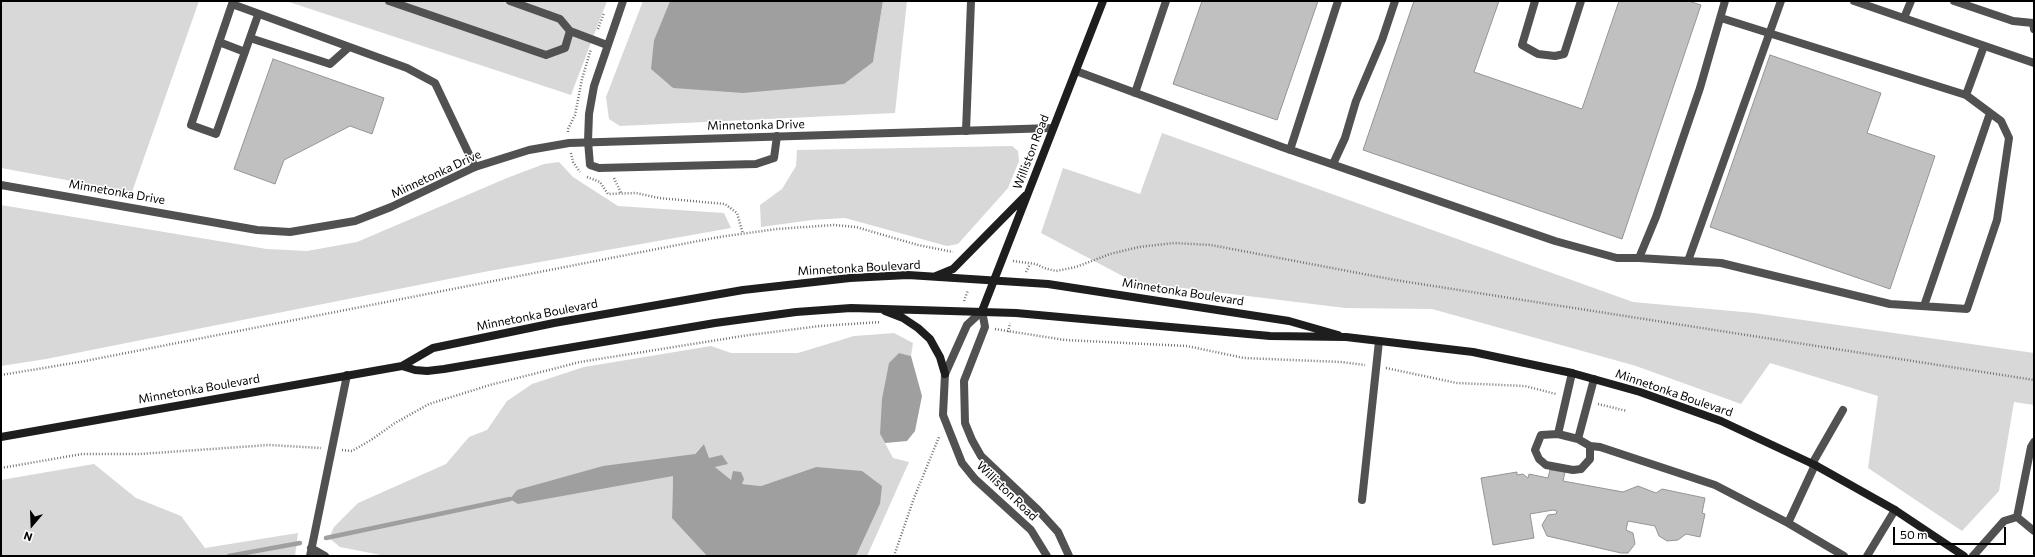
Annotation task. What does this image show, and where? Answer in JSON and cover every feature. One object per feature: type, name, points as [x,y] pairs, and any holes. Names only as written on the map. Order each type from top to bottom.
[{"type":"main road","name":"Williston Road","points":[[982,311],[1103,1]]},
{"type":"main road","points":[[934,277],[953,269],[1027,194]]},
{"type":"main road","name":"Minnetonka Boulevard","points":[[1,437],[402,366],[433,348],[446,344],[697,297],[770,286],[834,280],[901,276],[1023,281],[1130,295],[1289,321],[1346,337]]},
{"type":"main road","points":[[878,309],[903,318],[918,328],[930,339],[940,357],[946,374]]},
{"type":"main road","name":"Minnetonka Boulevard","points":[[402,366],[415,370],[438,369],[738,320],[824,310],[878,309],[1012,312],[1270,336],[1346,337],[1473,352],[1594,379],[1640,392],[1721,421],[1814,465],[1895,510],[1964,556]]},
{"type":"street","points":[[389,1],[546,55],[565,48],[570,31]]},
{"type":"street","points":[[510,1],[560,19],[570,31],[607,44]]},
{"type":"street","points":[[624,1],[607,44],[594,86],[589,114],[588,141],[590,165],[599,168],[610,168],[756,164],[774,158],[777,136]]},
{"type":"street","points":[[966,131],[971,1]]},
{"type":"street","points":[[1135,93],[1166,1]]},
{"type":"street","points":[[1290,150],[1338,1]]},
{"type":"street","points":[[1333,164],[1345,138],[1356,101],[1382,40],[1394,1]]},
{"type":"street","points":[[1535,1],[1522,45],[1538,54],[1555,56],[1564,54],[1581,1]]},
{"type":"street","points":[[1639,258],[1656,217],[1700,88],[1725,1]]},
{"type":"street","points":[[1688,261],[1781,1]]},
{"type":"street","points":[[1854,1],[2034,63]]},
{"type":"street","points":[[1904,18],[1911,1]]},
{"type":"street","points":[[1954,1],[2014,21],[2033,23],[2034,29]]},
{"type":"street","points":[[258,14],[216,134],[191,125],[232,4],[348,48],[407,68],[434,83],[475,167]]},
{"type":"street","points":[[1076,71],[1290,150],[1555,241],[1617,258],[1721,263],[1890,304],[1967,309],[1997,220],[2009,138],[2002,121],[1966,95],[1721,18]]},
{"type":"street","points":[[250,38],[330,64],[348,48]]},
{"type":"street","points":[[219,42],[245,52]]},
{"type":"street","points":[[1966,95],[1984,46]]},
{"type":"street","points":[[1924,306],[1990,113]]},
{"type":"street","name":"Minnetonka Drive","points":[[1,185],[257,230],[290,232],[355,221],[391,208],[475,167],[528,150],[569,142],[1053,128]]},
{"type":"street","name":"Williston Road","points":[[982,311],[967,325],[946,374],[943,415],[962,462],[975,479],[1030,530],[1047,556]]},
{"type":"street","name":"Williston Road","points":[[982,311],[985,327],[964,381],[965,423],[981,456],[1038,510],[1058,532],[1069,556]]},
{"type":"street","points":[[1362,500],[1379,341]]},
{"type":"street","points":[[1558,434],[1572,373]]},
{"type":"street","points":[[325,556],[311,552],[333,450],[347,375]]},
{"type":"street","points":[[1578,439],[1594,379]]},
{"type":"street","points":[[1788,523],[1814,465],[1842,410]]},
{"type":"street","points":[[1590,446],[1590,459],[1581,469],[1573,470],[1546,465],[1539,458],[1535,450],[1541,435],[1558,434],[1578,439],[1590,446],[1600,447],[1716,485],[1788,523],[1844,556]]},
{"type":"street","points":[[2017,517],[2031,447],[2034,442]]},
{"type":"street","points":[[1867,556],[1895,510]]},
{"type":"street","points":[[2017,517],[2034,531]]},
{"type":"street","points":[[1973,556],[2004,521],[2017,517]]},
{"type":"path","points":[[568,129],[571,156],[578,170],[584,176],[600,182],[608,194],[636,193],[659,198],[725,204],[737,213],[742,234]]},
{"type":"path","points":[[610,168],[621,193]]},
{"type":"path","points":[[1,376],[80,362],[662,248],[742,234],[834,225],[856,227],[918,245],[957,253]]},
{"type":"path","points":[[1023,281],[1030,264],[1056,271],[1076,267],[1110,254],[1139,247],[1174,243],[1211,245],[1403,282],[2034,380]]},
{"type":"path","points":[[961,311],[971,279]]},
{"type":"path","points":[[1008,332],[1012,312]]},
{"type":"path","points":[[1,468],[82,454],[140,454],[269,445],[304,446],[352,451],[395,423],[429,404],[490,385],[580,362],[638,352],[812,327],[882,322]]},
{"type":"path","points":[[999,330],[1065,340],[1187,346],[1244,358],[1341,362],[1376,367],[1457,383],[1525,386],[1566,397]]},
{"type":"path","points":[[1588,402],[1627,411]]},
{"type":"path","points":[[894,556],[914,498],[940,434]]},
{"type":"shaded area","points":[[1,1],[199,1],[132,192],[1,168]]},
{"type":"shaded area","points":[[286,1],[607,1],[571,95]]},
{"type":"shaded area","points":[[643,1],[670,1],[654,40],[652,69],[673,88],[873,62],[883,1],[907,1],[895,113],[620,126],[609,119],[606,97]]},
{"type":"shaded area","points":[[670,1],[883,1],[873,62],[844,84],[743,93],[673,88],[651,69],[654,40]]},
{"type":"shaded area","points":[[1162,133],[1633,302],[1754,313],[2034,353],[2034,405],[2014,402],[1999,491],[1962,531],[1868,468],[1878,396],[1770,363],[1741,404],[1636,366],[1432,309],[1345,308],[1134,282],[1041,233],[1063,168],[1140,194]]},
{"type":"shaded area","points":[[1012,146],[1018,151],[1019,161],[1008,188],[958,244],[947,246],[845,218],[812,220],[761,227],[760,205],[782,189],[796,166],[797,150]]},
{"type":"shaded area","points":[[559,162],[573,177],[618,206],[724,213],[731,228],[489,271],[46,359],[1,366],[1,205],[267,249],[307,251],[357,242],[507,178],[544,164]]},
{"type":"shaded area","points":[[894,333],[913,343],[911,356],[899,353],[880,434],[893,458],[909,462],[867,556],[856,556],[880,504],[816,467],[761,486],[741,484],[731,481],[715,467],[708,458],[704,444],[673,476],[672,517],[707,556],[386,556],[340,547],[329,538],[334,527],[358,503],[446,464],[469,437],[487,430],[507,401],[532,384],[584,367],[711,346],[731,353],[798,353],[854,336]]},
{"type":"shaded area","points":[[899,353],[911,356],[922,396],[915,431],[907,441],[885,443],[880,434],[882,399],[889,363]]},
{"type":"shaded area","points":[[704,444],[709,458],[722,455],[728,464],[715,467],[731,480],[733,471],[741,472],[744,479],[742,484],[761,486],[816,467],[862,471],[882,486],[880,504],[856,556],[707,556],[672,518],[673,476],[518,504],[510,499],[517,490],[603,466],[695,454]]},
{"type":"shaded area","points":[[94,464],[136,498],[181,516],[205,548],[298,533],[295,556],[1,556],[1,480]]},
{"type":"building","points":[[1202,1],[1318,1],[1277,120],[1173,84]]},
{"type":"building","points":[[1414,1],[1499,1],[1474,72],[1582,109],[1619,1],[1688,1],[1701,5],[1622,239],[1363,150]]},
{"type":"building","points":[[1770,55],[1881,93],[1867,133],[1935,156],[1890,289],[1710,227]]},
{"type":"building","points":[[273,59],[384,98],[372,134],[350,126],[284,160],[275,184],[234,169]]},
{"type":"building","points":[[1550,470],[1565,472],[1563,481],[1623,492],[1638,486],[1656,493],[1662,489],[1705,498],[1702,513],[1705,514],[1700,537],[1686,534],[1678,540],[1667,541],[1659,536],[1655,526],[1628,521],[1626,530],[1633,533],[1635,544],[1628,553],[1621,553],[1547,536],[1542,525],[1548,515],[1556,514],[1557,511],[1553,510],[1530,514],[1534,538],[1493,545],[1481,478],[1517,472],[1517,475],[1523,474],[1528,478],[1529,474],[1548,478]]},
{"type":"waterway","points":[[326,538],[510,499]]},
{"type":"waterway","points":[[229,556],[300,543]]}]
